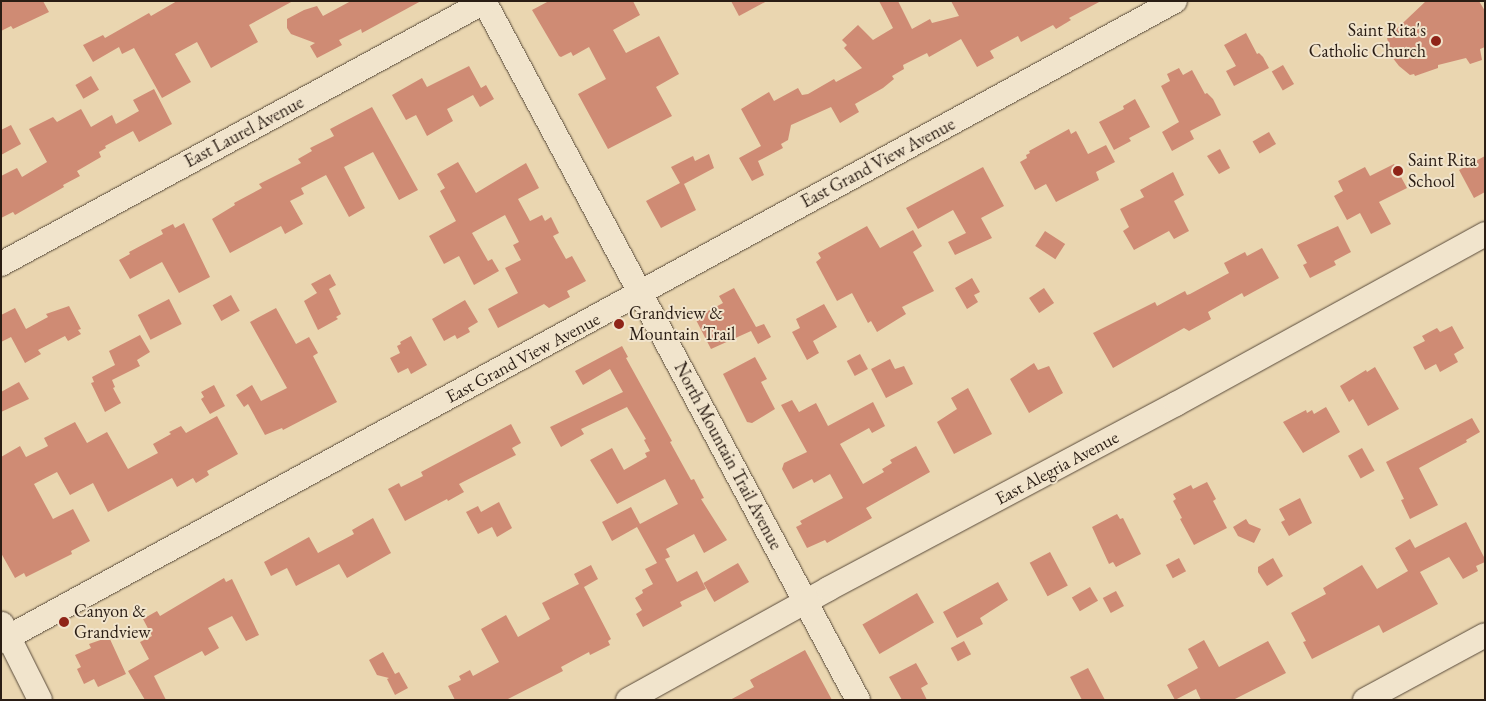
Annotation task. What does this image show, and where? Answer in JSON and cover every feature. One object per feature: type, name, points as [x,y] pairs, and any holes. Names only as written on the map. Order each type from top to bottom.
[{"type":"street","name":"East Grand View Avenue","points":[[4,633],[640,294],[1175,1]]},
{"type":"street","name":"North Mountain Trail Avenue","points":[[485,2],[858,700]]},
{"type":"street","name":"East Laurel Avenue","points":[[1,264],[485,2]]},
{"type":"street","name":"East Alegria Avenue","points":[[628,700],[806,602],[1176,404],[1485,234]]},
{"type":"street","points":[[4,633],[40,700]]},
{"type":"street","points":[[1365,700],[1485,635]]},
{"type":"building","points":[[1,1],[43,1],[49,12],[13,29],[11,26],[1,31]]},
{"type":"building","points":[[177,1],[293,1],[249,25],[258,42],[211,68],[197,42],[175,54],[191,82],[162,98],[134,48],[122,54],[119,47],[93,62],[83,45],[103,35],[105,38],[149,13],[151,16]]},
{"type":"building","points":[[351,1],[421,1],[362,33],[361,29],[339,40],[342,45],[317,58],[310,46],[315,43],[291,34],[287,28],[287,19],[304,10],[317,6],[323,16]]},
{"type":"building","points":[[549,1],[633,1],[640,15],[613,30],[626,53],[659,36],[679,74],[656,87],[672,116],[608,149],[578,94],[606,79],[589,47],[573,56],[571,52],[561,57],[559,56],[532,10]]},
{"type":"building","points":[[731,1],[767,1],[739,16]]},
{"type":"building","points":[[879,1],[898,1],[912,29],[930,19],[932,23],[959,16],[951,1],[1101,1],[1069,18],[1071,20],[1056,29],[1053,25],[1021,42],[1018,36],[990,51],[994,58],[977,67],[961,39],[929,57],[927,53],[903,65],[904,69],[892,76],[894,79],[883,88],[855,104],[859,112],[840,123],[831,107],[791,125],[788,140],[781,144],[783,148],[758,161],[764,175],[752,181],[739,158],[761,146],[741,109],[769,92],[774,101],[798,88],[802,95],[808,94],[834,79],[836,82],[862,68],[844,48],[847,45],[842,40],[858,25],[873,40],[893,28]]},
{"type":"building","name":"Saint Rita's Catholic Church","points":[[1426,1],[1479,1],[1485,11],[1485,47],[1480,49],[1482,60],[1470,64],[1466,58],[1438,65],[1438,68],[1415,76],[1414,74],[1410,75],[1399,66],[1392,57],[1387,38]]},
{"type":"building","points":[[1246,33],[1257,54],[1259,53],[1263,57],[1269,68],[1234,86],[1226,71],[1236,66],[1224,45]]},
{"type":"building","points":[[1283,65],[1294,84],[1283,91],[1272,72]]},
{"type":"building","points":[[469,66],[481,88],[486,85],[494,99],[480,107],[473,95],[447,109],[453,121],[427,136],[416,115],[406,120],[392,95],[422,78],[427,87]]},
{"type":"building","points":[[1179,68],[1183,75],[1192,70],[1205,94],[1207,93],[1213,99],[1221,115],[1190,131],[1194,139],[1172,151],[1162,132],[1179,122],[1161,86],[1170,81],[1167,74]]},
{"type":"building","points":[[91,76],[99,90],[83,99],[75,85]]},
{"type":"building","points":[[154,89],[172,124],[139,142],[133,131],[105,146],[106,148],[99,152],[101,157],[77,171],[80,176],[15,215],[13,212],[1,218],[1,176],[17,168],[22,177],[47,162],[29,129],[53,117],[57,122],[81,109],[91,127],[112,115],[116,124],[139,111],[133,100]]},
{"type":"building","points":[[1135,99],[1150,127],[1129,138],[1131,141],[1114,150],[1099,122],[1124,109],[1123,106]]},
{"type":"building","points":[[372,107],[418,190],[399,200],[373,152],[344,167],[365,208],[349,217],[326,175],[301,188],[304,194],[290,201],[303,224],[285,234],[281,226],[230,253],[212,219],[235,205],[234,203],[262,188],[259,184],[301,163],[298,159],[312,151],[310,148],[334,136],[330,129]]},
{"type":"building","points":[[11,125],[21,144],[1,155],[1,130]]},
{"type":"building","points":[[1069,129],[1071,134],[1076,131],[1088,154],[1106,145],[1115,162],[1096,172],[1099,180],[1056,202],[1046,184],[1035,190],[1020,162],[1027,158],[1026,155],[1030,153],[1029,151]]},
{"type":"building","points":[[1269,132],[1276,144],[1260,154],[1253,142]]},
{"type":"building","points":[[1220,149],[1230,168],[1219,174],[1207,156]]},
{"type":"building","points":[[709,154],[714,168],[684,184],[696,210],[661,228],[646,201],[680,183],[671,167],[693,156],[695,161]]},
{"type":"building","points":[[1485,156],[1485,192],[1474,198],[1459,170]]},
{"type":"building","points":[[458,162],[476,193],[526,163],[539,188],[518,199],[530,221],[542,215],[545,221],[551,217],[559,233],[553,236],[566,259],[572,256],[586,281],[567,291],[570,297],[549,308],[544,304],[498,328],[488,309],[518,293],[505,268],[521,260],[513,245],[519,242],[505,215],[472,233],[488,261],[492,259],[499,271],[474,285],[459,256],[444,264],[429,236],[456,221],[440,191],[445,188],[437,174]]},
{"type":"building","points":[[1394,164],[1407,188],[1379,202],[1391,224],[1371,234],[1360,213],[1347,220],[1334,196],[1343,191],[1338,181],[1365,167],[1370,176]]},
{"type":"building","points":[[983,167],[1004,206],[981,218],[992,238],[955,255],[948,242],[966,233],[953,210],[918,229],[906,208]]},
{"type":"building","points":[[1173,172],[1184,195],[1174,201],[1189,231],[1174,239],[1169,231],[1134,250],[1123,231],[1129,227],[1120,209],[1144,197],[1140,190]]},
{"type":"building","points":[[184,223],[210,277],[179,293],[162,262],[130,279],[119,260],[130,254],[129,252],[163,234],[161,230],[173,224],[175,228]]},
{"type":"building","points":[[867,226],[880,248],[913,230],[922,246],[913,252],[934,291],[902,307],[906,314],[877,332],[871,321],[868,323],[852,293],[837,301],[816,262],[821,258],[818,253]]},
{"type":"building","points":[[1338,226],[1351,252],[1334,261],[1336,265],[1310,278],[1303,265],[1307,263],[1297,245]]},
{"type":"building","points":[[1045,231],[1065,244],[1055,259],[1035,246]]},
{"type":"building","points":[[1262,248],[1279,278],[1244,297],[1242,293],[1208,312],[1211,319],[1189,331],[1184,328],[1113,368],[1093,333],[1155,302],[1157,306],[1185,291],[1187,295],[1190,294],[1229,273],[1224,263],[1245,252],[1247,256]]},
{"type":"building","points":[[330,274],[336,285],[329,289],[341,314],[336,317],[338,319],[318,330],[304,301],[317,293],[311,284]]},
{"type":"building","points":[[972,278],[980,292],[974,295],[978,302],[967,309],[955,288]]},
{"type":"building","points":[[734,288],[756,327],[764,324],[771,337],[758,344],[751,331],[711,349],[695,318],[723,303],[719,296]]},
{"type":"building","points":[[1044,288],[1054,303],[1039,313],[1029,298]]},
{"type":"building","points":[[231,295],[240,311],[221,321],[213,305]]},
{"type":"building","points":[[169,299],[182,324],[151,340],[138,315]]},
{"type":"building","points":[[465,300],[478,322],[468,328],[470,332],[457,339],[455,335],[444,341],[432,319]]},
{"type":"building","points":[[824,304],[837,327],[813,341],[819,353],[807,360],[792,332],[800,328],[796,319]]},
{"type":"building","points":[[69,306],[81,329],[78,330],[81,334],[68,341],[65,336],[38,350],[41,354],[25,363],[11,337],[1,342],[1,315],[15,308],[26,329],[48,317],[46,314]]},
{"type":"building","points":[[276,308],[296,344],[309,337],[318,353],[313,356],[337,402],[283,430],[282,428],[265,435],[248,404],[244,407],[236,395],[252,385],[261,401],[287,388],[250,322]]},
{"type":"building","points":[[1452,326],[1464,348],[1454,354],[1458,362],[1440,372],[1436,364],[1425,370],[1413,347],[1425,341],[1422,336],[1437,328],[1440,332]]},
{"type":"building","points":[[140,335],[150,352],[137,360],[140,366],[112,380],[115,387],[113,388],[121,403],[105,412],[91,383],[94,382],[92,377],[115,365],[109,351]]},
{"type":"building","points":[[411,336],[427,365],[411,374],[408,368],[398,373],[390,358],[400,353],[397,346],[401,344],[400,342]]},
{"type":"building","points":[[622,346],[628,357],[626,358],[672,441],[670,442],[691,480],[694,479],[704,498],[701,499],[727,540],[704,553],[694,534],[666,549],[670,557],[665,559],[677,582],[697,571],[706,589],[680,602],[682,606],[643,627],[636,614],[642,610],[635,598],[643,593],[642,590],[653,584],[645,569],[657,563],[637,527],[612,541],[602,522],[631,507],[640,524],[678,504],[665,479],[617,504],[590,460],[612,448],[624,470],[647,457],[645,453],[650,451],[644,440],[646,439],[627,407],[581,429],[584,434],[561,447],[550,427],[623,392],[610,369],[583,385],[575,371]]},
{"type":"building","points":[[860,354],[868,369],[855,376],[847,361]]},
{"type":"building","points":[[755,357],[767,379],[761,382],[775,409],[752,423],[747,422],[723,374]]},
{"type":"building","points":[[890,359],[895,369],[904,366],[913,384],[886,398],[871,369]]},
{"type":"building","points":[[1034,363],[1038,370],[1049,366],[1063,393],[1029,413],[1010,379]]},
{"type":"building","points":[[1375,367],[1399,409],[1368,426],[1353,399],[1349,402],[1340,386],[1366,370],[1367,372]]},
{"type":"building","points":[[19,382],[29,399],[1,412],[1,392]]},
{"type":"building","points":[[214,385],[225,406],[210,414],[201,399],[204,397],[201,392]]},
{"type":"building","points":[[968,388],[992,434],[954,454],[937,422],[957,409],[951,398]]},
{"type":"building","points":[[792,400],[799,412],[816,403],[828,426],[873,402],[885,426],[872,433],[869,428],[840,444],[863,484],[884,472],[882,469],[892,463],[890,460],[916,446],[930,472],[866,508],[872,518],[827,543],[825,540],[807,548],[796,527],[802,524],[800,521],[843,498],[830,474],[814,483],[812,479],[793,489],[782,469],[784,463],[807,452],[781,405]]},
{"type":"building","points":[[1326,407],[1340,432],[1303,453],[1283,422],[1306,410],[1307,413],[1312,410],[1314,414]]},
{"type":"building","points":[[217,416],[238,454],[207,471],[209,475],[196,483],[193,478],[177,487],[172,478],[108,512],[93,483],[70,495],[57,472],[34,484],[53,519],[73,509],[90,541],[71,551],[72,554],[26,577],[24,573],[15,578],[1,553],[1,457],[20,446],[26,457],[48,446],[44,438],[75,422],[87,443],[107,432],[128,469],[158,453],[153,444],[171,434],[169,432],[181,426],[186,433]]},
{"type":"building","points":[[1472,418],[1480,432],[1466,440],[1467,442],[1419,468],[1438,505],[1410,519],[1401,500],[1404,499],[1386,462]]},
{"type":"building","points":[[511,424],[521,443],[512,448],[516,455],[459,484],[464,492],[405,521],[388,489],[399,483],[401,487],[423,476],[421,472]]},
{"type":"building","points":[[1362,448],[1375,471],[1361,478],[1348,456]]},
{"type":"building","points":[[1207,482],[1216,499],[1213,501],[1227,528],[1194,545],[1180,519],[1182,518],[1173,501],[1176,499],[1173,494],[1191,485],[1193,489]]},
{"type":"building","points":[[1300,498],[1312,523],[1289,536],[1281,522],[1285,520],[1279,509]]},
{"type":"building","points":[[499,502],[512,528],[497,537],[492,527],[478,534],[466,512],[478,506],[481,512]]},
{"type":"building","points":[[1117,514],[1120,519],[1123,518],[1141,554],[1116,567],[1113,562],[1109,564],[1092,527]]},
{"type":"building","points":[[373,518],[391,553],[347,578],[339,564],[296,586],[287,568],[271,576],[264,562],[309,537],[318,553],[354,534],[352,530]]},
{"type":"building","points":[[1246,519],[1249,524],[1261,529],[1254,543],[1238,536],[1233,527]]},
{"type":"building","points":[[1466,522],[1485,559],[1485,562],[1476,566],[1478,571],[1463,579],[1449,557],[1420,572],[1438,604],[1383,633],[1379,625],[1312,659],[1303,642],[1306,641],[1291,613],[1326,594],[1323,588],[1362,565],[1377,589],[1408,571],[1395,548],[1410,539],[1415,548]]},
{"type":"building","points":[[1050,552],[1068,586],[1048,596],[1030,563]]},
{"type":"building","points":[[1179,558],[1186,571],[1173,578],[1166,565]]},
{"type":"building","points":[[1273,558],[1283,576],[1267,586],[1258,572],[1258,567]]},
{"type":"building","points":[[738,563],[749,582],[714,602],[703,583]]},
{"type":"building","points":[[591,565],[598,579],[584,587],[611,639],[608,641],[610,645],[590,655],[589,652],[561,667],[563,671],[506,700],[455,700],[448,686],[461,680],[459,676],[470,670],[473,676],[499,662],[481,629],[506,615],[518,637],[550,619],[542,603],[579,584],[574,574]]},
{"type":"building","points":[[224,578],[226,582],[232,579],[259,635],[246,641],[232,616],[208,628],[219,648],[205,656],[202,651],[154,676],[166,700],[145,700],[128,671],[149,659],[140,642],[152,636],[143,619],[157,611],[160,616]]},
{"type":"building","points":[[998,582],[1008,600],[980,618],[983,624],[957,638],[943,612]]},
{"type":"building","points":[[1090,587],[1098,601],[1080,611],[1072,598]]},
{"type":"building","points":[[1116,591],[1124,606],[1111,613],[1103,598]]},
{"type":"building","points":[[917,593],[934,622],[879,654],[862,624]]},
{"type":"building","points":[[109,637],[126,674],[98,687],[94,679],[84,684],[77,669],[81,667],[75,655],[91,648],[89,644]]},
{"type":"building","points":[[1204,640],[1219,667],[1268,641],[1286,673],[1233,700],[1201,700],[1196,689],[1175,700],[1167,685],[1198,668],[1188,649]]},
{"type":"building","points":[[964,641],[971,654],[958,661],[951,648]]},
{"type":"building","points":[[805,650],[832,700],[730,700],[754,687],[750,680]]},
{"type":"building","points":[[383,652],[395,674],[399,672],[408,688],[395,695],[387,679],[389,678],[377,675],[369,660]]},
{"type":"building","points":[[916,663],[928,684],[921,688],[927,700],[902,700],[889,677]]},
{"type":"building","points":[[1088,668],[1105,700],[1082,700],[1070,677]]},
{"type":"place","name":"Saint Rita's Catholic Church","points":[[1436,41]]},
{"type":"place","name":"Saint Rita School","points":[[1398,171]]},
{"type":"place","name":"Grandview & Mountain Trail","points":[[619,324]]},
{"type":"place","name":"Canyon & Grandview","points":[[64,622]]}]
